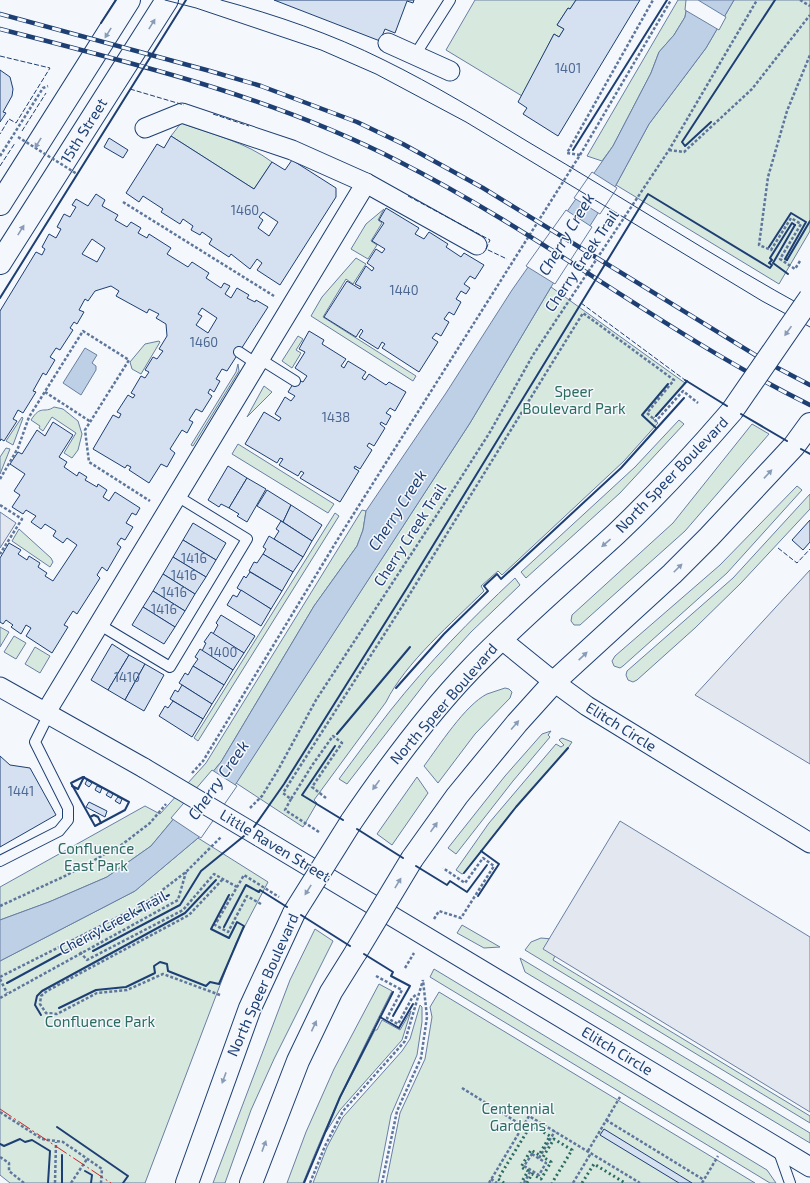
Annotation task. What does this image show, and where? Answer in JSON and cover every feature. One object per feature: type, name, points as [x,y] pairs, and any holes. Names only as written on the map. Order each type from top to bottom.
[{"type":"main road","points":[[0,204],[129,0]]},
{"type":"main road","name":"15th Street","points":[[0,263],[167,0]]},
{"type":"main road","name":"North Speer Boulevard","points":[[187,1182],[250,1008],[289,906],[393,762],[470,670],[501,639],[654,497],[732,411],[810,298]]},
{"type":"main road","points":[[251,1183],[298,1060],[330,992],[434,826],[476,771],[554,682],[672,574],[794,446],[810,424]]},
{"type":"street","points":[[388,43],[450,71]]},
{"type":"street","points":[[145,128],[182,114],[292,150],[366,183],[477,245]]},
{"type":"street","points":[[48,713],[100,624],[366,183]]},
{"type":"street","name":"Elitch Circle","points":[[501,639],[554,682],[605,718],[810,843]]},
{"type":"street","name":"Little Raven Street","points":[[0,687],[144,768],[424,935]]},
{"type":"street","name":"Elitch Circle","points":[[424,935],[810,1167]]},
{"type":"lane","points":[[415,55],[450,0]]},
{"type":"lane","points":[[239,352],[295,382]]},
{"type":"lane","points":[[100,624],[170,667],[244,546],[247,539],[177,496]]},
{"type":"lane","points":[[0,861],[59,831],[68,820],[68,808],[35,742],[48,713]]},
{"type":"lane","points":[[777,1147],[790,1183]]},
{"type":"path","points":[[580,155],[567,153],[653,0]]},
{"type":"path","points":[[188,778],[203,761],[341,534],[580,155],[671,0]]},
{"type":"path","name":"Cherry Creek Trail","points":[[246,812],[262,796],[316,700],[490,432],[533,355],[669,150],[757,0]]},
{"type":"path","points":[[800,0],[809,6]]},
{"type":"path","points":[[669,150],[684,152],[752,89],[810,14]]},
{"type":"path","points":[[800,261],[795,269],[780,259],[800,224],[791,218],[772,250],[759,245],[768,177],[787,111],[810,55]]},
{"type":"path","points":[[0,156],[43,88]]},
{"type":"path","points":[[18,137],[77,174]]},
{"type":"path","points":[[123,202],[277,298]]},
{"type":"path","points":[[291,799],[283,794],[403,605],[583,313],[674,380],[647,413],[656,421],[682,390],[697,402]]},
{"type":"path","points":[[0,479],[18,448],[29,417],[83,331],[129,360],[85,430],[89,462],[151,502]]},
{"type":"path","points":[[45,392],[91,422]]},
{"type":"path","points":[[0,505],[22,519],[0,554]]},
{"type":"path","points":[[325,835],[285,810],[313,764],[333,736],[342,743],[312,787],[326,798]]},
{"type":"path","points":[[0,906],[66,876],[120,846],[150,823],[169,800]]},
{"type":"path","name":"Cherry Creek Trail","points":[[0,998],[80,952],[178,900],[186,872],[224,834]]},
{"type":"path","points":[[439,911],[461,918],[494,866],[483,858],[465,883],[442,868]]},
{"type":"path","points":[[7,993],[0,978],[144,904],[186,872]]},
{"type":"path","points":[[80,952],[87,960],[183,910],[214,874],[237,887]]},
{"type":"path","points":[[261,904],[246,896],[228,932],[215,925],[244,875],[289,906]]},
{"type":"path","points":[[220,995],[163,974],[127,990],[97,993],[57,1014],[46,1013],[40,1004],[41,996],[47,991],[189,915],[223,879]]},
{"type":"path","points":[[376,976],[402,990],[387,1018],[398,1024],[412,998],[418,994]]},
{"type":"path","points":[[310,1183],[325,1146],[343,1111],[405,1041],[423,980],[428,1017],[421,1058],[397,1111],[382,1183]]},
{"type":"path","points":[[462,1088],[523,1126]]},
{"type":"path","points":[[588,1151],[620,1097]]},
{"type":"path","points":[[0,1112],[42,1139],[63,1142],[87,1158],[102,1169],[101,1183]]},
{"type":"path","points":[[489,1183],[529,1116],[640,1183]]},
{"type":"path","points":[[606,1120],[703,1182],[718,1156]]},
{"type":"path","points":[[539,1158],[555,1131]]},
{"type":"path","points":[[55,1183],[56,1141]]},
{"type":"path","points":[[573,1183],[591,1153]]},
{"type":"path","points":[[532,1154],[539,1158],[546,1162],[539,1175],[524,1166],[532,1154]]},
{"type":"path","points":[[0,1157],[9,1164],[9,1171],[24,1183]]},
{"type":"path","points":[[71,1183],[87,1158]]},
{"type":"path","points":[[524,1183],[531,1170]]},
{"type":"path","points":[[491,1180],[497,1183]]},
{"type":"green space","points":[[475,0],[576,0],[570,9],[568,8],[557,25],[564,29],[559,37],[554,34],[522,96],[446,50]]},
{"type":"green space","points":[[678,0],[688,0],[685,17],[674,35],[659,52],[651,73],[613,146],[602,161],[587,156]]},
{"type":"green space","points":[[734,0],[810,0],[810,231],[779,284],[616,185],[649,124],[706,48]]},
{"type":"green space","points":[[181,123],[240,144],[272,162],[254,189],[171,136]]},
{"type":"green space","points":[[384,209],[378,220],[382,223],[371,241],[377,245],[368,259],[351,249],[366,224]]},
{"type":"green space","points":[[356,258],[366,264],[353,284],[346,279],[323,317],[416,376],[413,381],[311,316],[322,297]]},
{"type":"green space","name":"Speer Boulevard Park","points":[[551,287],[685,383],[653,419],[658,423],[624,461],[502,575],[498,571],[481,586],[484,591],[444,629],[417,658],[394,687],[386,702],[314,800],[317,803],[303,827],[236,783],[470,423]]},
{"type":"green space","points":[[298,336],[303,339],[296,350],[301,353],[292,368],[282,361]]},
{"type":"green space","points":[[160,342],[141,374],[132,369],[130,362],[145,344]]},
{"type":"green space","points":[[238,364],[239,371],[193,446],[191,445],[236,372]]},
{"type":"green space","points":[[264,386],[272,392],[247,417]]},
{"type":"green space","points":[[54,407],[63,409],[78,421],[82,434],[78,450],[72,458],[64,453],[76,433],[52,417],[43,431],[39,428],[40,426],[31,420],[37,412]]},
{"type":"green space","points":[[22,417],[23,418],[13,445],[6,441]]},
{"type":"green space","points":[[679,420],[684,424],[620,493],[526,578],[521,572],[635,467]]},
{"type":"green space","points":[[752,424],[769,434],[685,531],[580,625],[574,625],[571,621],[572,615],[673,523]]},
{"type":"green space","points":[[238,444],[334,504],[328,513],[232,454]]},
{"type":"green space","points":[[6,448],[10,449],[0,474],[0,457]]},
{"type":"green space","points":[[797,486],[802,490],[727,573],[623,666],[620,668],[614,666],[612,661],[615,656],[720,565]]},
{"type":"green space","points":[[810,494],[810,509],[741,583],[695,628],[637,680],[633,682],[628,680],[626,675],[627,671],[733,578]]},
{"type":"green space","name":"Confluence East Park","points":[[362,510],[366,511],[363,530],[357,546],[314,606],[221,762],[151,846],[107,877],[49,902],[0,920],[0,887],[145,806],[160,814],[206,763]]},
{"type":"green space","points":[[335,513],[339,516],[198,741],[194,738]]},
{"type":"green space","points":[[19,529],[51,558],[53,562],[50,567],[12,541]]},
{"type":"green space","points":[[515,578],[520,585],[471,632],[429,678],[347,784],[339,779],[390,711],[419,676],[466,625]]},
{"type":"green space","points":[[0,627],[9,632],[0,647]]},
{"type":"green space","points":[[14,636],[26,643],[16,659],[4,652]]},
{"type":"green space","points":[[35,647],[50,656],[40,673],[25,664]]},
{"type":"green space","points":[[505,688],[512,692],[510,698],[475,734],[438,783],[424,766],[461,716],[470,707],[487,694]]},
{"type":"green space","points":[[551,731],[548,735],[550,737],[513,781],[456,854],[448,848],[505,776],[542,734]]},
{"type":"green space","points":[[562,738],[572,742],[568,748],[516,807],[464,873],[462,874],[456,870],[489,823],[556,744],[561,747],[564,745],[559,740]]},
{"type":"green space","points":[[417,777],[428,793],[392,845],[377,834]]},
{"type":"green space","name":"Confluence Park","points":[[198,838],[268,882],[236,943],[145,1183],[10,1183],[0,1175],[0,961],[135,891]]},
{"type":"green space","points":[[462,925],[500,947],[484,948],[457,933]]},
{"type":"green space","points":[[315,929],[333,941],[274,1059],[251,1110],[225,1183],[213,1183],[290,980]]},
{"type":"green space","points":[[541,938],[552,939],[561,944],[553,960],[810,1116],[810,1123],[525,950],[531,942]]},
{"type":"green space","points":[[520,958],[810,1133],[810,1143],[525,972]]},
{"type":"green space","points":[[434,969],[767,1170],[776,1183],[770,1183],[430,977]]},
{"type":"green space","points":[[379,984],[392,991],[345,1086],[303,1183],[287,1183],[306,1132],[334,1069]]},
{"type":"green space","name":"Centennial Gardens","points":[[439,992],[755,1183],[386,1183],[400,1113],[425,1059],[432,1017],[430,1007]]},
{"type":"green space","points":[[420,1005],[422,1007],[422,1022],[417,1055],[391,1115],[378,1183],[313,1183],[327,1147],[343,1117],[402,1051],[410,1039]]},
{"type":"green space","points":[[411,1011],[402,1040],[340,1110],[326,1132],[340,1098],[375,1030],[377,1030],[382,1020],[400,1030]]},
{"type":"shaded area","points":[[0,512],[16,523],[0,548]]},
{"type":"shaded area","points":[[810,570],[810,764],[695,695]]},
{"type":"shaded area","points":[[620,821],[810,937],[810,1112],[543,949]]},
{"type":"water","name":"Cherry Creek","points":[[688,0],[734,0],[706,48],[649,124],[616,185],[551,287],[470,423],[204,833],[135,891],[0,961],[0,920],[49,902],[107,877],[151,846],[221,762],[314,606],[357,546],[363,530],[366,511],[446,393],[512,290],[613,146],[651,73],[659,52],[674,35],[685,17]]},
{"type":"water","points":[[85,348],[97,355],[92,363],[96,366],[96,370],[81,395],[63,383]]},
{"type":"pier","points":[[686,0],[698,0],[726,17],[719,30],[685,10]]},
{"type":"pier","points":[[592,172],[617,188],[600,214],[574,198]]},
{"type":"pier","points":[[566,210],[592,227],[555,284],[526,266]]},
{"type":"pier","points":[[212,770],[237,786],[201,838],[171,818]]},
{"type":"building","points":[[274,0],[414,0],[413,3],[407,1],[395,33],[385,29],[380,41]]},
{"type":"building","points":[[576,0],[640,0],[558,136],[523,114],[527,108],[518,102],[554,34],[559,37],[564,29],[557,25],[568,8],[570,9]]},
{"type":"building","points":[[0,70],[10,77],[13,89],[12,96],[3,112],[6,113],[0,122]]},
{"type":"building","points":[[171,136],[254,189],[272,162],[285,170],[292,160],[336,188],[336,197],[280,285],[257,270],[262,263],[257,259],[250,269],[231,254],[229,257],[209,244],[212,239],[202,232],[200,235],[191,230],[193,226],[183,219],[180,224],[161,212],[163,209],[143,196],[139,202],[126,193],[157,144],[164,148]],"holes":[[[263,212],[278,222],[269,236],[258,228],[263,220],[259,217]]]},
{"type":"building","points":[[109,138],[128,150],[123,158],[104,147]]},
{"type":"building","points":[[96,194],[105,200],[102,206],[118,215],[115,220],[127,227],[131,222],[141,228],[138,233],[147,238],[149,234],[171,248],[167,254],[188,267],[192,262],[209,273],[206,278],[221,288],[224,283],[230,286],[225,294],[231,298],[237,288],[249,295],[247,298],[255,302],[256,300],[268,307],[227,371],[222,369],[216,379],[220,381],[214,392],[210,389],[208,393],[212,396],[202,412],[196,409],[189,420],[193,422],[187,433],[182,430],[170,449],[175,453],[167,467],[161,464],[149,483],[129,470],[131,467],[127,465],[125,468],[93,449],[113,415],[119,418],[121,414],[117,412],[128,395],[133,398],[135,395],[131,393],[141,376],[145,378],[149,372],[145,370],[153,357],[157,359],[163,351],[159,349],[167,336],[166,324],[156,318],[159,314],[149,309],[147,313],[116,296],[119,291],[111,286],[95,291],[88,301],[85,299],[79,310],[84,312],[77,324],[74,322],[70,328],[73,330],[60,350],[56,348],[50,357],[55,360],[46,375],[43,373],[33,391],[36,392],[23,413],[18,410],[13,419],[17,421],[4,441],[1,439],[0,441],[0,311],[36,252],[42,255],[45,249],[42,247],[49,234],[56,238],[61,229],[57,227],[64,214],[70,217],[76,207],[72,205],[76,199],[88,206]],"holes":[[[92,239],[105,248],[97,262],[82,254]],[[202,308],[217,318],[208,333],[196,325],[202,316],[198,314]]]},
{"type":"building","points":[[386,208],[419,228],[415,234],[424,239],[429,232],[448,244],[446,247],[461,257],[464,253],[484,265],[475,279],[470,276],[464,284],[470,288],[466,294],[461,291],[456,299],[461,302],[454,315],[449,312],[444,319],[449,322],[441,336],[436,333],[432,338],[438,342],[419,372],[382,348],[385,344],[382,342],[378,349],[359,337],[363,331],[361,329],[356,337],[324,317],[347,281],[360,289],[361,287],[355,284],[366,266],[372,271],[374,268],[367,263],[376,249],[382,253],[385,249],[372,241],[384,223],[379,220]]},
{"type":"building","points":[[309,331],[324,340],[322,344],[346,359],[341,366],[344,368],[348,361],[366,372],[362,378],[365,380],[369,374],[386,385],[389,382],[406,392],[395,411],[390,408],[386,413],[391,416],[386,425],[381,422],[380,424],[385,428],[374,446],[369,443],[367,446],[372,450],[360,469],[355,466],[354,468],[359,471],[340,502],[300,478],[304,473],[301,471],[298,476],[279,465],[283,459],[280,458],[277,463],[245,444],[264,412],[279,421],[281,418],[275,414],[285,397],[291,401],[295,396],[288,392],[296,379],[303,382],[307,376],[295,368],[305,352],[299,349]]},
{"type":"building","points":[[53,422],[73,435],[59,457],[67,462],[64,467],[77,476],[79,472],[87,477],[85,480],[97,487],[98,484],[107,490],[103,497],[109,501],[115,492],[140,508],[136,515],[132,513],[126,523],[133,527],[125,540],[121,538],[117,544],[121,547],[107,571],[102,567],[97,575],[100,578],[77,614],[73,611],[64,625],[68,627],[52,653],[26,636],[31,628],[26,625],[21,634],[11,627],[13,625],[6,620],[3,624],[0,622],[0,558],[9,543],[21,550],[18,554],[27,560],[29,556],[40,563],[38,567],[47,573],[45,576],[53,581],[77,545],[67,538],[63,543],[53,536],[56,531],[45,524],[41,529],[31,522],[36,516],[26,510],[23,514],[12,507],[20,495],[14,491],[25,474],[10,464],[18,452],[22,454],[37,430],[45,436]]},
{"type":"building","points":[[228,466],[247,478],[229,508],[221,504],[219,507],[208,500]]},
{"type":"building","points":[[247,478],[266,489],[247,522],[237,516],[239,514],[229,508]]},
{"type":"building","points":[[267,490],[291,505],[283,522],[257,506]]},
{"type":"building","points":[[291,505],[322,525],[312,541],[283,522]]},
{"type":"building","points":[[810,520],[810,542],[803,550],[792,540]]},
{"type":"building","points":[[281,521],[312,541],[303,557],[274,539],[279,531],[276,529]]},
{"type":"building","points":[[193,523],[226,543],[216,560],[183,540]]},
{"type":"building","points":[[269,536],[303,557],[293,572],[263,554],[266,549],[263,547]]},
{"type":"building","points":[[183,540],[216,560],[206,577],[173,557]]},
{"type":"building","points":[[263,554],[293,572],[282,591],[249,571],[254,562],[257,563]]},
{"type":"building","points":[[173,557],[206,577],[195,594],[163,574]]},
{"type":"building","points":[[250,572],[282,591],[271,609],[237,588],[244,576],[246,578]]},
{"type":"building","points":[[163,574],[195,594],[185,611],[153,591]]},
{"type":"building","points":[[241,590],[271,609],[261,626],[227,605],[233,595],[237,597]]},
{"type":"building","points":[[153,591],[185,611],[175,627],[143,607]]},
{"type":"building","points":[[143,607],[175,627],[164,644],[132,625]]},
{"type":"building","points":[[221,615],[255,636],[244,653],[213,634],[218,625],[216,623]]},
{"type":"building","points":[[211,632],[244,653],[233,670],[202,651],[206,643],[204,642]]},
{"type":"building","points":[[112,644],[129,655],[108,690],[91,680]]},
{"type":"building","points":[[200,649],[233,670],[224,685],[193,666],[198,659],[195,657]]},
{"type":"building","points":[[129,655],[145,664],[125,700],[108,690]]},
{"type":"building","points":[[145,664],[164,675],[144,711],[125,700]]},
{"type":"building","points":[[193,666],[224,685],[212,704],[179,683],[185,673],[188,675]]},
{"type":"building","points":[[182,685],[212,704],[203,719],[170,699],[175,690],[178,692]]},
{"type":"building","points":[[173,701],[203,719],[192,737],[159,716],[165,706],[168,708]]},
{"type":"building","points":[[0,756],[10,765],[30,768],[56,815],[0,847]]},
{"type":"building","points":[[87,780],[92,783],[89,787],[85,784]]},
{"type":"building","points":[[97,786],[102,788],[100,793],[95,790]]},
{"type":"building","points":[[109,791],[113,794],[111,798],[106,795]]},
{"type":"building","points":[[118,797],[122,799],[120,804],[115,801]]},
{"type":"building","points":[[89,802],[107,811],[105,817],[86,807]]},
{"type":"building","points":[[604,1129],[692,1183],[679,1183],[600,1135]]},
{"type":"tram line","points":[[165,0],[196,8],[321,50],[376,74],[466,122],[762,301],[810,327]]},
{"type":"tram line","points":[[221,0],[262,12],[324,34],[403,70],[476,111],[739,270],[810,310]]},
{"type":"railway","points":[[0,14],[261,86],[357,122],[403,144],[483,188],[770,364],[810,385]]},
{"type":"railway","points":[[0,29],[102,55],[203,84],[253,100],[351,138],[451,189],[553,251],[705,347],[810,405]]},
{"type":"hedge","points":[[504,1183],[498,1179],[531,1125],[550,1136],[539,1155],[531,1150],[521,1167],[528,1171],[521,1183]]},
{"type":"hedge","points":[[527,1183],[532,1174],[541,1179],[551,1162],[543,1157],[554,1139],[572,1150],[552,1183]]},
{"type":"hedge","points":[[582,1183],[594,1164],[625,1183]]},
{"type":"fence","points":[[0,56],[50,68],[16,123],[9,119],[0,134]]},
{"type":"fence","points":[[130,89],[184,105]]},
{"type":"fence","points":[[22,131],[46,93]]},
{"type":"fence","points":[[213,114],[249,126]]},
{"type":"fence","points":[[0,166],[15,143]]},
{"type":"fence","points":[[408,196],[490,240],[486,249],[507,259]]},
{"type":"fence","points":[[581,303],[685,380]]},
{"type":"fence","points":[[778,548],[797,563],[810,549]]},
{"type":"wall","points":[[101,23],[116,0]]},
{"type":"wall","points":[[0,298],[186,0]]},
{"type":"wall","points":[[573,150],[667,0]]},
{"type":"wall","points":[[711,122],[685,146],[682,142],[775,0]]},
{"type":"wall","points":[[254,827],[284,784],[407,588],[648,194],[770,268],[772,265],[769,263],[772,260],[770,258],[792,223],[795,225]]},
{"type":"wall","points":[[769,247],[791,213],[806,222],[785,259],[787,260]]},
{"type":"wall","points":[[787,260],[810,221]]},
{"type":"wall","points":[[788,274],[773,263],[795,225]]},
{"type":"wall","points":[[685,380],[727,406]]},
{"type":"wall","points":[[656,416],[687,381]]},
{"type":"wall","points":[[656,428],[642,415],[668,384]]},
{"type":"wall","points":[[396,688],[444,634],[488,591],[484,586],[497,574],[501,579],[621,468],[684,398]]},
{"type":"wall","points":[[741,414],[787,441]]},
{"type":"wall","points":[[801,449],[810,454]]},
{"type":"wall","points":[[337,734],[410,647]]},
{"type":"wall","points":[[335,746],[302,795],[343,820]]},
{"type":"wall","points":[[464,873],[516,807],[568,748]]},
{"type":"wall","points":[[83,777],[129,802],[125,810],[95,826],[71,783],[83,777]]},
{"type":"wall","points":[[72,786],[78,789],[84,777]]},
{"type":"wall","points":[[90,817],[94,815],[98,817],[101,823]]},
{"type":"wall","points":[[357,829],[403,858]]},
{"type":"wall","points":[[93,951],[180,905],[201,871],[244,836]]},
{"type":"wall","points":[[478,896],[499,864],[481,851]]},
{"type":"wall","points":[[416,866],[447,885],[450,881],[467,892],[487,865]]},
{"type":"wall","points":[[41,1015],[35,1005],[37,996],[42,991],[185,913],[216,880]]},
{"type":"wall","points":[[224,927],[246,885],[259,892],[260,890],[287,907]]},
{"type":"wall","points":[[7,983],[169,895]]},
{"type":"wall","points":[[59,1008],[96,990],[126,987],[155,973],[154,966],[160,962],[167,964],[168,971],[206,986],[210,982],[219,984],[244,926],[237,922],[229,938],[211,929],[229,895]]},
{"type":"wall","points":[[301,915],[350,946]]},
{"type":"wall","points":[[364,954],[393,972],[391,976],[410,986],[393,1016]]},
{"type":"wall","points":[[304,1183],[340,1097],[393,992]]},
{"type":"wall","points":[[380,1017],[399,1028],[413,1004]]},
{"type":"wall","points":[[57,1127],[128,1176],[123,1183]]},
{"type":"wall","points":[[0,1144],[4,1146],[20,1139],[25,1142],[32,1140],[50,1151],[48,1183]]},
{"type":"wall","points":[[62,1155],[62,1183]]},
{"type":"wall","points":[[85,1171],[92,1175],[91,1183]]},
{"type":"power","points":[[0,1109],[111,1183]]}]
